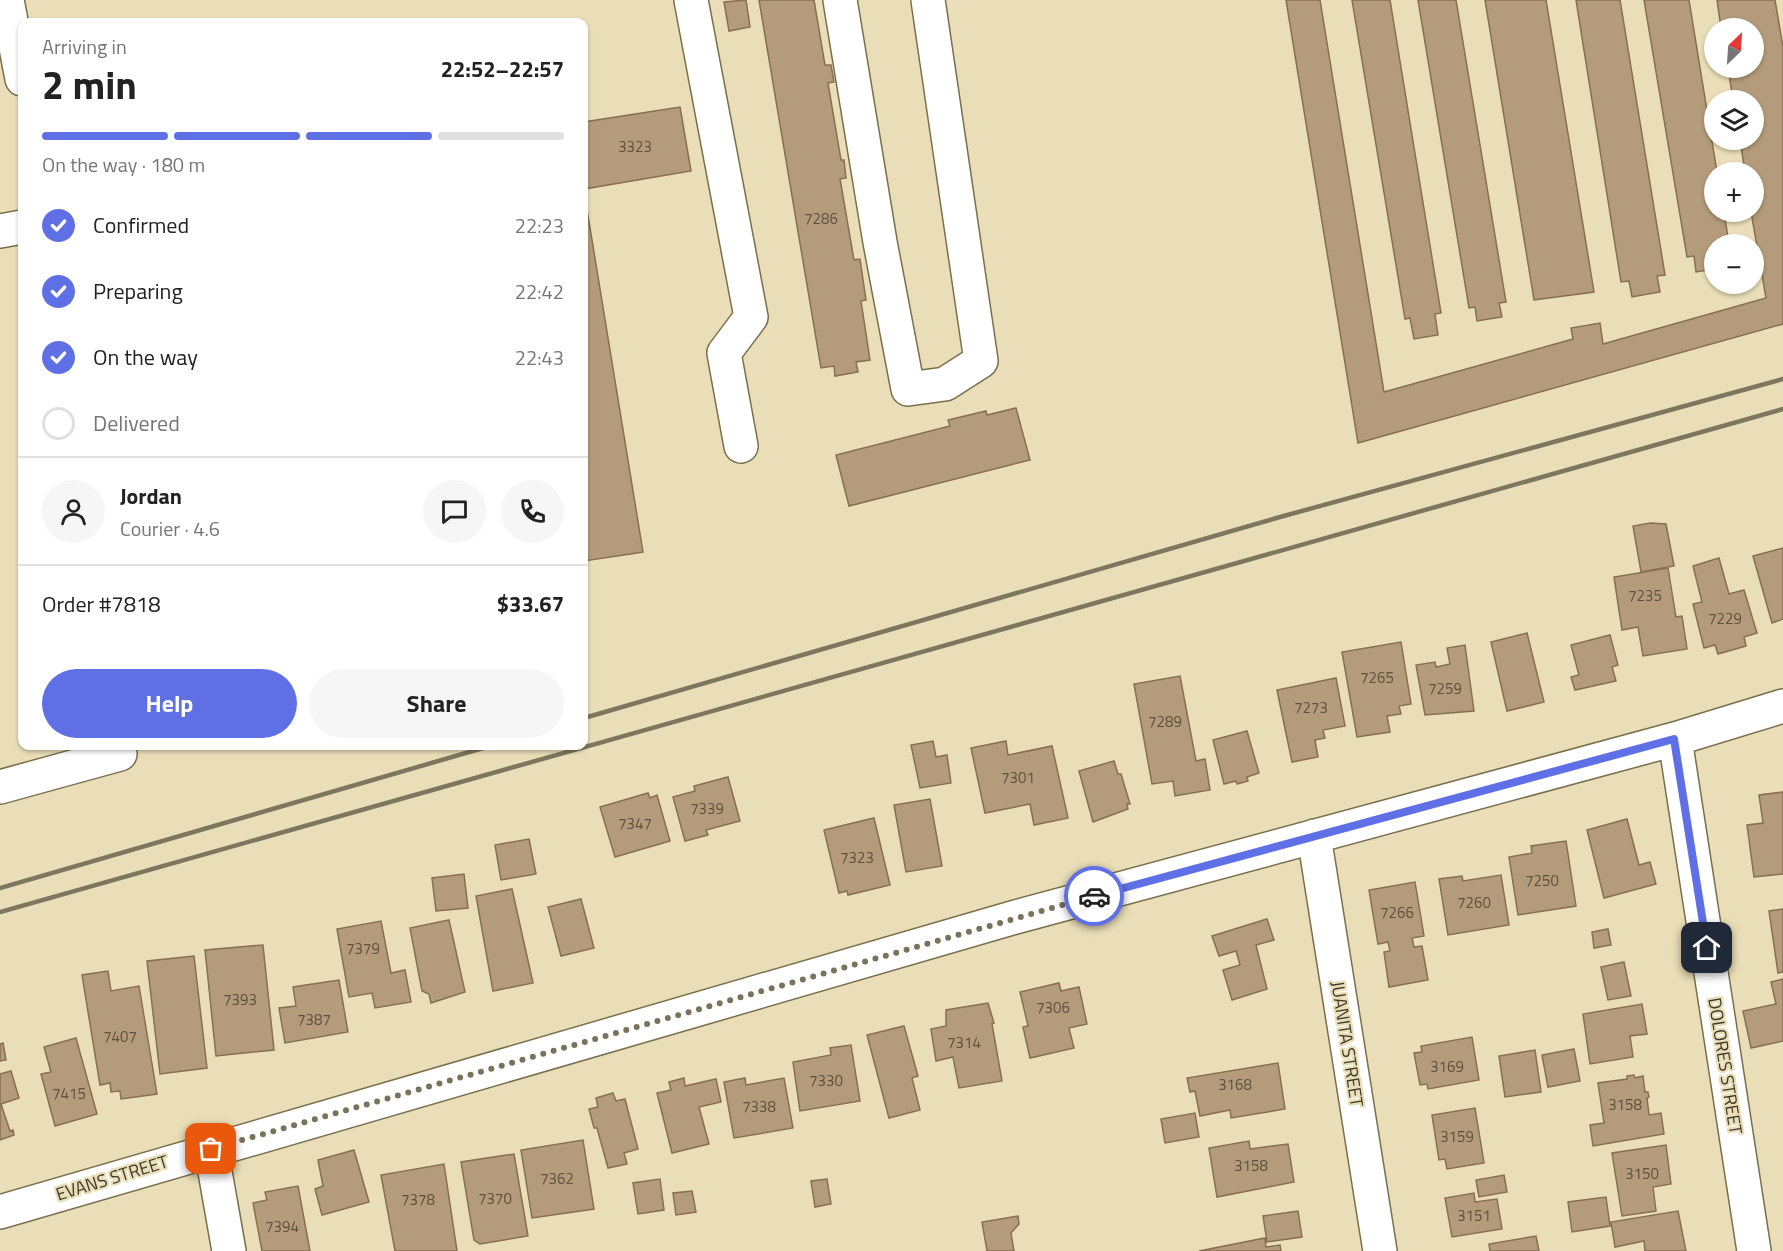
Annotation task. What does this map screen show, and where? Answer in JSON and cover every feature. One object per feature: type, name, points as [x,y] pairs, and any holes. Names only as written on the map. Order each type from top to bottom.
[{"type":"street","points":[[7,0],[18,58]]},
{"type":"street","points":[[691,0],[751,317],[724,353],[741,446]]},
{"type":"street","points":[[840,0],[880,242],[908,389],[945,384],[981,361],[928,0]]},
{"type":"street","points":[[0,231],[18,228]]},
{"type":"street","name":"EVANS STREET","points":[[0,1212],[1012,918],[1674,739],[1783,706]]},
{"type":"street","name":"DOLORES STREET","points":[[1674,739],[1754,1251]]},
{"type":"street","points":[[0,787],[120,754],[119,750]]},
{"type":"street","name":"JUANITA STREET","points":[[1314,836],[1380,1251]]},
{"type":"street","points":[[211,1149],[229,1251]]},
{"type":"building","points":[[746,0],[750,27],[729,31],[724,2]]},
{"type":"building","points":[[759,0],[814,0],[825,65],[831,65],[834,82],[828,83],[846,178],[840,179],[854,260],[860,259],[866,300],[861,301],[870,360],[856,362],[858,372],[835,376],[834,366],[821,368]]},
{"type":"building","points":[[1286,0],[1320,0],[1384,392],[1573,339],[1571,328],[1600,323],[1603,344],[1766,298],[1764,234],[1755,234],[1753,222],[1764,222],[1764,162],[1743,162],[1742,150],[1764,150],[1764,90],[1731,90],[1730,78],[1764,78],[1764,18],[1720,18],[1717,0],[1775,0],[1783,47],[1783,324],[1358,443]]},
{"type":"building","points":[[1352,0],[1390,0],[1441,313],[1435,314],[1438,335],[1414,339],[1410,318],[1405,319]]},
{"type":"building","points":[[1418,0],[1456,0],[1506,302],[1499,303],[1502,317],[1477,321],[1475,307],[1469,308]]},
{"type":"building","points":[[1485,0],[1546,0],[1594,292],[1534,300]]},
{"type":"building","points":[[1576,0],[1620,0],[1665,275],[1657,276],[1660,292],[1632,297],[1629,281],[1621,282]]},
{"type":"building","points":[[1644,0],[1689,0],[1704,92],[1704,150],[1713,150],[1715,162],[1704,162],[1704,222],[1726,222],[1727,234],[1704,234],[1704,271],[1696,272],[1694,256],[1687,257]]},
{"type":"building","points":[[680,107],[691,171],[588,188],[588,121]]},
{"type":"building","points":[[588,215],[643,552],[588,560]]},
{"type":"building","points":[[1016,408],[1030,460],[849,506],[836,455],[950,426],[948,420],[986,411],[987,415]]},
{"type":"building","points":[[1650,523],[1666,524],[1674,566],[1641,572],[1633,526]]},
{"type":"building","points":[[1783,548],[1783,619],[1772,623],[1753,556]]},
{"type":"building","points":[[1719,558],[1729,594],[1744,590],[1757,633],[1744,637],[1746,646],[1718,654],[1715,645],[1704,648],[1693,604],[1702,602],[1693,566]]},
{"type":"building","points":[[1668,568],[1676,617],[1682,616],[1687,649],[1643,656],[1638,627],[1622,630],[1614,577]]},
{"type":"building","points":[[1527,633],[1544,702],[1507,711],[1491,642]]},
{"type":"building","points":[[1610,635],[1618,665],[1612,667],[1616,681],[1575,690],[1571,677],[1579,675],[1571,645]]},
{"type":"building","points":[[1401,642],[1411,704],[1399,706],[1401,714],[1387,716],[1390,732],[1357,737],[1342,652]]},
{"type":"building","points":[[1465,645],[1474,711],[1425,715],[1416,665],[1435,662],[1436,667],[1450,664],[1447,648]]},
{"type":"building","points":[[1180,676],[1196,761],[1205,759],[1210,790],[1175,796],[1173,781],[1152,784],[1134,684]]},
{"type":"building","points":[[1336,678],[1345,726],[1323,730],[1325,738],[1315,740],[1318,757],[1292,762],[1277,690]]},
{"type":"building","points":[[1247,731],[1259,773],[1247,777],[1248,781],[1224,784],[1213,740]]},
{"type":"building","points":[[933,741],[936,757],[947,755],[951,783],[920,788],[911,745]]},
{"type":"building","points":[[1006,741],[1008,755],[1052,746],[1068,818],[1034,825],[1030,804],[985,813],[971,748]]},
{"type":"building","points":[[1114,761],[1118,774],[1121,774],[1130,804],[1127,804],[1128,809],[1093,822],[1079,771]]},
{"type":"building","points":[[728,777],[740,821],[706,830],[708,835],[685,841],[673,797],[695,791],[694,786]]},
{"type":"building","points":[[1783,792],[1783,874],[1754,877],[1747,825],[1763,823],[1759,795]]},
{"type":"building","points":[[648,793],[650,798],[657,795],[670,841],[615,857],[600,807]]},
{"type":"building","points":[[930,799],[942,866],[906,872],[894,805]]},
{"type":"building","points":[[874,818],[890,885],[848,895],[847,891],[839,893],[824,830]]},
{"type":"building","points":[[1627,819],[1639,865],[1650,862],[1656,884],[1604,898],[1587,830]]},
{"type":"building","points":[[529,839],[536,874],[501,880],[495,845]]},
{"type":"building","points":[[1566,841],[1576,906],[1518,915],[1509,857],[1532,853],[1531,846]]},
{"type":"building","points":[[464,874],[468,908],[436,911],[432,878]]},
{"type":"building","points":[[1501,875],[1509,925],[1448,935],[1439,879],[1462,876],[1463,881]]},
{"type":"building","points":[[1415,882],[1424,936],[1412,938],[1414,947],[1422,946],[1428,980],[1389,987],[1384,952],[1390,951],[1388,942],[1378,944],[1369,890]]},
{"type":"building","points":[[512,889],[533,983],[493,991],[476,896]]},
{"type":"building","points":[[581,899],[594,948],[561,956],[548,907]]},
{"type":"building","points":[[1783,909],[1783,972],[1778,973],[1769,911]]},
{"type":"building","points":[[1267,919],[1274,940],[1256,945],[1267,989],[1232,1000],[1223,970],[1240,965],[1236,951],[1219,956],[1212,936]]},
{"type":"building","points":[[449,920],[465,992],[431,1003],[429,994],[422,991],[410,928]]},
{"type":"building","points":[[381,921],[391,973],[405,970],[411,1002],[375,1008],[372,993],[349,997],[337,929]]},
{"type":"building","points":[[1608,929],[1611,945],[1594,948],[1592,932]]},
{"type":"building","points":[[263,945],[274,1050],[216,1056],[205,950]]},
{"type":"building","points":[[194,956],[207,1068],[160,1074],[147,961]]},
{"type":"building","points":[[1624,962],[1631,996],[1608,1000],[1601,967]]},
{"type":"building","points":[[108,971],[111,991],[139,986],[157,1094],[121,1099],[120,1091],[111,1092],[110,1083],[100,1085],[82,975]]},
{"type":"building","points":[[1783,979],[1783,1041],[1751,1048],[1743,1011],[1776,1004],[1771,982]]},
{"type":"building","points":[[339,980],[348,1032],[285,1043],[279,1008],[296,1006],[293,987]]},
{"type":"building","points":[[1059,983],[1061,991],[1079,987],[1087,1024],[1069,1028],[1074,1048],[1030,1058],[1023,1027],[1028,1026],[1020,992]]},
{"type":"building","points":[[988,1003],[994,1023],[992,1024],[1002,1081],[959,1088],[953,1057],[936,1061],[931,1029],[946,1026],[946,1010]]},
{"type":"building","points":[[1642,1004],[1647,1034],[1630,1036],[1633,1057],[1590,1064],[1583,1014]]},
{"type":"building","points":[[904,1026],[918,1076],[912,1078],[920,1110],[889,1118],[867,1035]]},
{"type":"building","points":[[1472,1037],[1479,1080],[1428,1089],[1427,1084],[1420,1085],[1414,1053],[1422,1052],[1421,1046]]},
{"type":"building","points":[[76,1038],[97,1114],[55,1126],[41,1074],[51,1072],[44,1047]]},
{"type":"building","points":[[3,1043],[6,1060],[0,1061],[0,1044]]},
{"type":"building","points":[[851,1045],[860,1101],[800,1111],[793,1062],[831,1055],[830,1048]]},
{"type":"building","points":[[1574,1049],[1580,1081],[1548,1087],[1542,1055]]},
{"type":"building","points":[[1535,1050],[1541,1092],[1505,1097],[1499,1056]]},
{"type":"building","points":[[1278,1063],[1285,1109],[1231,1118],[1230,1110],[1200,1116],[1195,1091],[1190,1092],[1187,1078]]},
{"type":"building","points":[[11,1071],[19,1098],[1,1104],[10,1131],[13,1130],[14,1135],[0,1140],[0,1074]]},
{"type":"building","points":[[1634,1075],[1635,1078],[1643,1076],[1645,1092],[1648,1092],[1649,1097],[1647,1098],[1649,1115],[1661,1113],[1664,1134],[1593,1146],[1590,1125],[1604,1123],[1598,1083],[1627,1079],[1627,1076]]},
{"type":"building","points":[[684,1078],[685,1086],[716,1079],[721,1102],[699,1107],[709,1144],[672,1153],[657,1093],[671,1090],[669,1082]]},
{"type":"building","points":[[745,1078],[746,1085],[784,1078],[793,1128],[734,1138],[724,1082]]},
{"type":"building","points":[[613,1093],[616,1101],[625,1099],[638,1149],[624,1153],[627,1164],[608,1168],[589,1109],[598,1107],[596,1098]]},
{"type":"building","points":[[1475,1108],[1484,1163],[1447,1169],[1445,1159],[1439,1160],[1432,1115]]},
{"type":"building","points":[[1195,1113],[1199,1137],[1165,1143],[1161,1119]]},
{"type":"building","points":[[583,1140],[594,1209],[532,1218],[521,1150]]},
{"type":"building","points":[[1249,1141],[1250,1149],[1288,1144],[1294,1182],[1217,1197],[1209,1148]]},
{"type":"building","points":[[1666,1145],[1671,1184],[1653,1187],[1656,1211],[1622,1216],[1612,1153]]},
{"type":"building","points":[[354,1150],[369,1202],[322,1215],[315,1189],[323,1186],[318,1160]]},
{"type":"building","points":[[514,1154],[528,1236],[480,1244],[474,1240],[461,1162]]},
{"type":"building","points":[[444,1164],[457,1251],[395,1251],[381,1175]]},
{"type":"building","points":[[1504,1175],[1507,1192],[1479,1197],[1476,1180]]},
{"type":"building","points":[[660,1179],[664,1210],[638,1214],[633,1183]]},
{"type":"building","points":[[827,1179],[831,1204],[815,1207],[811,1181]]},
{"type":"building","points":[[298,1186],[310,1251],[262,1251],[253,1203],[267,1200],[265,1192]]},
{"type":"building","points":[[692,1191],[696,1212],[676,1215],[673,1193]]},
{"type":"building","points":[[1474,1193],[1475,1202],[1497,1199],[1502,1229],[1452,1237],[1445,1198]]},
{"type":"building","points":[[1606,1197],[1610,1226],[1572,1232],[1568,1202]]},
{"type":"building","points":[[1298,1211],[1302,1237],[1267,1242],[1263,1216]]},
{"type":"building","points":[[1678,1211],[1686,1251],[1645,1251],[1644,1241],[1615,1247],[1611,1222]]},
{"type":"building","points":[[1018,1216],[1019,1224],[1011,1233],[1014,1251],[987,1251],[982,1222]]},
{"type":"building","points":[[1536,1236],[1539,1251],[1490,1251],[1489,1244]]},
{"type":"building","points":[[1265,1238],[1266,1247],[1280,1245],[1281,1251],[1199,1251]]},
{"type":"railway","points":[[588,717],[1280,517],[1783,379]]},
{"type":"railway","points":[[588,746],[1783,409]]},
{"type":"railway","points":[[0,888],[476,750]]},
{"type":"railway","points":[[0,912],[574,750]]},
{"type":"way so far","points":[[211,1149],[1094,896]]},
{"type":"route","points":[[1094,896],[1674,739],[1707,948]]}]
